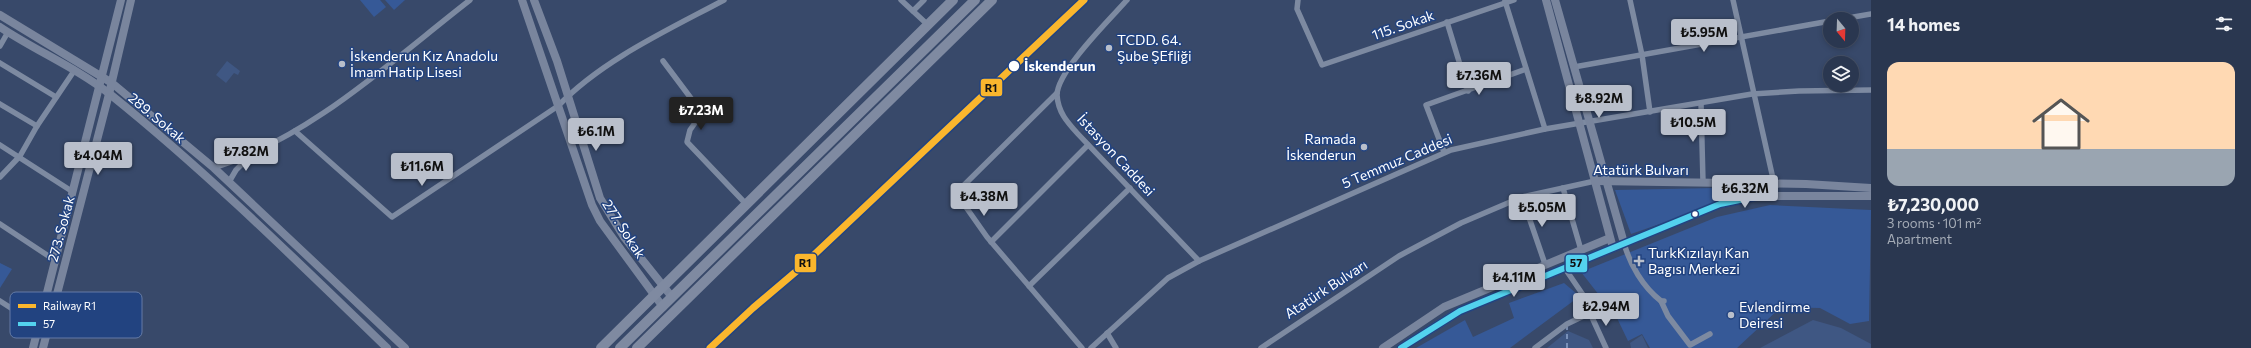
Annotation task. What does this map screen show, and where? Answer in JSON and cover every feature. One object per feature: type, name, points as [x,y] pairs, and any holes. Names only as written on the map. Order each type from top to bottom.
[{"type":"highway","points":[[601,348],[953,0]]},
{"type":"highway","points":[[620,348],[974,0]]},
{"type":"highway","points":[[637,348],[992,0]]},
{"type":"street","name":"273. Sokak","points":[[48,292],[121,0]]},
{"type":"street","name":"273. Sokak","points":[[58,292],[112,83],[131,0]]},
{"type":"street","points":[[214,168],[251,154],[295,131],[350,94],[470,0]]},
{"type":"street","name":"277. Sokak","points":[[522,0],[594,210],[654,297],[663,307]]},
{"type":"street","name":"277. Sokak","points":[[534,0],[568,96],[600,198],[624,237],[672,297]]},
{"type":"street","points":[[295,131],[392,217],[558,106],[568,96],[626,53],[724,0]]},
{"type":"street","points":[[901,0],[928,26]]},
{"type":"street","points":[[913,11],[924,0]]},
{"type":"street","points":[[1082,348],[992,242],[956,193],[1057,93],[1061,82],[1084,47],[1127,0]]},
{"type":"street","name":"115. Sokak","points":[[1298,0],[1297,9],[1322,65],[1514,0]]},
{"type":"street","points":[[1546,0],[1613,248]]},
{"type":"street","points":[[1555,0],[1624,244],[1636,272],[1652,294],[1662,301],[1668,316],[1690,345],[1710,334]]},
{"type":"street","points":[[1630,0],[1642,55],[1650,112]]},
{"type":"street","points":[[1733,0],[1774,183]]},
{"type":"street","points":[[1505,2],[1545,129]]},
{"type":"street","points":[[1859,16],[1871,14]]},
{"type":"street","points":[[0,15],[112,83],[214,168],[406,348]]},
{"type":"street","points":[[1447,22],[1468,91]]},
{"type":"street","points":[[1574,67],[1823,22]]},
{"type":"street","name":"289. Sokak","points":[[0,27],[74,71],[109,94],[228,195],[387,348]]},
{"type":"street","points":[[0,46],[8,32]]},
{"type":"street","points":[[663,61],[702,113],[690,130],[687,142],[746,204]]},
{"type":"street","points":[[0,63],[56,97]]},
{"type":"street","points":[[1444,152],[1426,105],[1526,69]]},
{"type":"street","points":[[0,177],[20,156],[37,126],[74,71]]},
{"type":"street","name":"5 Temmuz Caddesi","points":[[1091,348],[1168,278],[1199,261],[1444,152],[1545,129],[1755,94],[1798,90],[1871,90]]},
{"type":"street","name":"İstasyon Caddesi","points":[[1057,93],[1063,117],[1199,261]]},
{"type":"street","points":[[1701,103],[1703,182]]},
{"type":"street","points":[[0,104],[37,126]]},
{"type":"street","points":[[0,145],[20,156],[73,192]]},
{"type":"street","points":[[992,242],[1088,145]]},
{"type":"street","points":[[229,182],[236,170],[251,154]]},
{"type":"street","name":"Atatürk Bulvarı","points":[[1261,348],[1399,256],[1460,223],[1522,197],[1595,181],[1774,183],[1871,188]]},
{"type":"street","points":[[1029,286],[1130,188]]},
{"type":"street","points":[[1563,188],[1584,259]]},
{"type":"street","points":[[1401,348],[1460,311],[1720,204],[1758,196],[1871,196]]},
{"type":"street","points":[[1522,197],[1545,264]]},
{"type":"street","points":[[0,224],[56,261]]},
{"type":"street","points":[[276,241],[284,233]]},
{"type":"street","points":[[1383,348],[1444,307],[1610,238]]},
{"type":"street","points":[[284,249],[293,242]]},
{"type":"street","points":[[1535,348],[1567,324],[1594,311],[1564,267]]},
{"type":"street","points":[[0,301],[10,307]]},
{"type":"street","points":[[1590,313],[1606,348]]},
{"type":"street","points":[[1107,333],[1116,348]]},
{"type":"street","name":"273. Sokak","points":[[33,348],[36,338]]},
{"type":"street","name":"273. Sokak","points":[[43,348],[46,338]]},
{"type":"shaded area","points":[[360,0],[380,0],[386,7],[374,17]]},
{"type":"shaded area","points":[[385,0],[405,0],[394,10]]},
{"type":"shaded area","points":[[227,61],[240,71],[238,75],[234,73],[226,83],[216,75]]},
{"type":"shaded area","points":[[1766,187],[1631,234],[1615,190]]},
{"type":"shaded area","points":[[1770,205],[1871,210],[1869,321],[1850,324],[1820,308],[1781,307],[1737,348],[1650,348],[1642,334],[1628,341],[1617,318],[1581,272],[1717,217]]},
{"type":"shaded area","points":[[0,263],[12,269],[0,288]]},
{"type":"shaded area","points":[[1564,283],[1577,294],[1576,299],[1510,348],[1416,348],[1465,320],[1473,337],[1514,318],[1509,303]]},
{"type":"shaded area","points":[[1813,320],[1841,328],[1871,344],[1871,348],[1760,348]]},
{"type":"shaded area","points":[[1568,331],[1589,340],[1593,348],[1547,348]]},
{"type":"shaded area","points":[[1642,335],[1648,348],[1631,348],[1630,343]]},
{"type":"ferry route","points":[[1567,327],[1567,348]]},
{"type":"rail line","name":"R1","points":[[710,348],[753,308],[799,269],[1084,0]]},
{"type":"transit line","name":"57","points":[[1401,348],[1460,311],[1720,204],[1759,196]]},
{"type":"place","name":"TCDD. 64. Şube ŞEfliği","points":[[1109,48]]},
{"type":"place","name":"İskenderun Kız Anadolu İmam Hatip Lisesi","points":[[342,64]]},
{"type":"place","name":"İskenderun","points":[[1014,66]]},
{"type":"place","name":"Ramada İskenderun","points":[[1364,147]]},
{"type":"place","name":"TurkKızılayı Kan Bagısı Merkezi","points":[[1639,261]]},
{"type":"place","name":"Evlendirme Deiresi","points":[[1731,315]]}]
